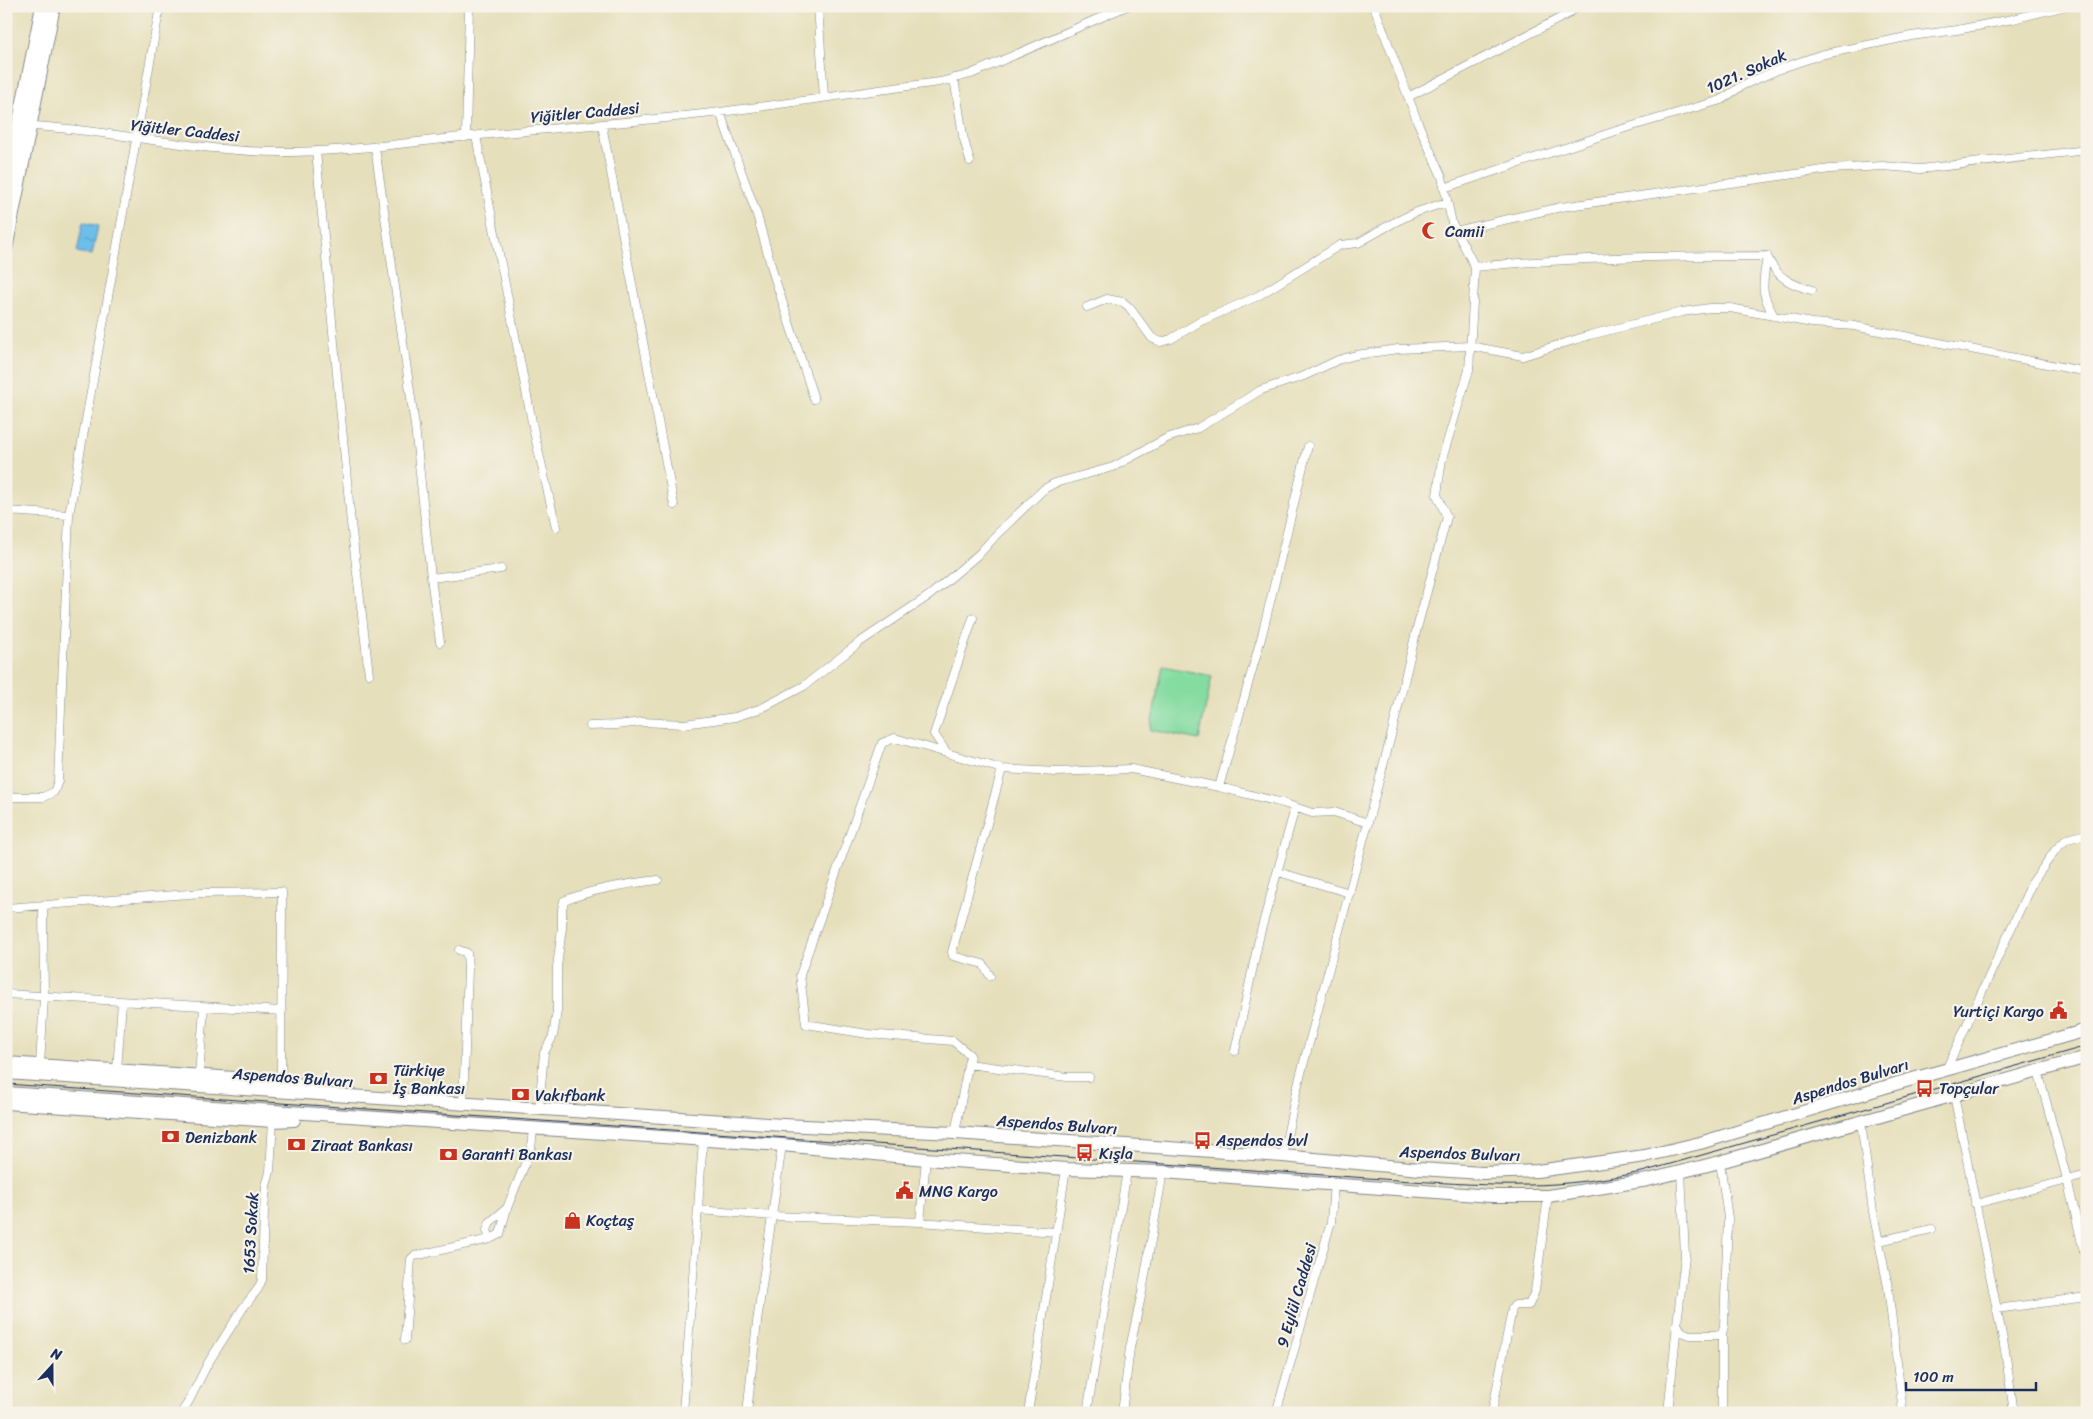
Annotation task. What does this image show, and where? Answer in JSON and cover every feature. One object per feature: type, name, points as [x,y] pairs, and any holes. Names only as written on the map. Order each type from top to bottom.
[{"type":"main road","points":[[6,187],[42,6]]},
{"type":"main road","points":[[6,249],[19,125],[54,6]]},
{"type":"main road","name":"Aspendos Bulvarı","points":[[6,1074],[539,1109],[955,1133],[1482,1172],[1537,1171],[1645,1156],[1700,1143],[2087,1030]]},
{"type":"main road","points":[[6,1093],[782,1145],[926,1159],[1066,1169],[1163,1172],[1334,1183],[1491,1196],[1548,1196],[1632,1183],[1720,1162],[2087,1057]]},
{"type":"main road","points":[[6,1063],[281,1081],[348,1096]]},
{"type":"main road","points":[[6,1103],[273,1121],[349,1117]]},
{"type":"street","points":[[6,796],[43,797],[54,792],[58,781],[69,515],[160,6]]},
{"type":"street","points":[[466,137],[469,6]]},
{"type":"street","points":[[818,6],[824,98]]},
{"type":"street","name":"Yiğitler Caddesi","points":[[19,125],[88,131],[136,139],[232,150],[290,152],[316,152],[375,147],[602,125],[720,112],[940,82],[971,74],[1127,6]]},
{"type":"street","points":[[1283,1156],[1296,1092],[1350,893],[1447,518],[1437,495],[1442,459],[1469,370],[1474,266],[1452,223],[1442,177],[1408,97],[1374,6]]},
{"type":"street","points":[[1408,97],[1568,14],[1578,6]]},
{"type":"street","name":"1021. Sokak","points":[[1444,188],[1619,130],[1721,100],[1743,85],[1782,68],[1820,55],[1911,36],[2012,20],[2066,6]]},
{"type":"street","points":[[954,78],[963,136],[970,161]]},
{"type":"street","points":[[720,112],[757,214],[774,276],[814,399]]},
{"type":"street","points":[[602,125],[674,505]]},
{"type":"street","points":[[476,136],[534,432],[556,528]]},
{"type":"street","points":[[375,147],[415,426],[431,578],[440,642]]},
{"type":"street","points":[[1456,231],[1561,208],[1830,169],[1883,166],[1920,168],[2087,150]]},
{"type":"street","points":[[316,152],[351,523],[369,674]]},
{"type":"street","points":[[1087,307],[1107,299],[1123,302],[1129,307],[1152,338],[1161,342],[1171,340],[1201,321],[1258,296],[1340,245],[1358,244],[1400,220],[1447,202]]},
{"type":"street","points":[[1474,266],[1699,256],[1767,256]]},
{"type":"street","points":[[1767,256],[1771,265],[1782,279],[1812,290]]},
{"type":"street","points":[[1767,256],[1763,284],[1764,299],[1774,316]]},
{"type":"street","points":[[590,726],[642,722],[684,724],[750,713],[804,686],[885,624],[917,604],[980,553],[1031,502],[1055,483],[1113,467],[1167,438],[1198,428],[1261,390],[1304,376],[1338,360],[1382,350],[1470,346],[1523,356],[1590,335],[1682,312],[1710,308],[1730,308],[1812,323],[1854,326],[2087,372]]},
{"type":"street","points":[[1219,787],[1262,635],[1308,446]]},
{"type":"street","points":[[6,512],[69,515]]},
{"type":"street","points":[[431,578],[501,569]]},
{"type":"street","points":[[947,753],[934,734],[973,618]]},
{"type":"street","points":[[955,1133],[970,1055],[953,1041],[868,1034],[806,1024],[800,975],[882,743],[895,738],[1002,769],[1056,772],[1131,769],[1219,787],[1283,803],[1312,813],[1334,812],[1368,823]]},
{"type":"street","points":[[990,976],[983,964],[953,956],[952,952],[1002,769]]},
{"type":"street","points":[[1235,1051],[1260,934],[1296,808]]},
{"type":"street","points":[[1946,1070],[2032,883],[2067,839],[2087,834]]},
{"type":"street","points":[[1278,872],[1350,893]]},
{"type":"street","points":[[539,1109],[544,1053],[552,1036],[557,1011],[557,967],[564,901],[579,895],[638,882],[658,880]]},
{"type":"street","points":[[6,908],[202,893],[282,892],[281,1081]]},
{"type":"street","points":[[40,1065],[44,997],[42,905]]},
{"type":"street","points":[[459,950],[467,954],[468,969],[463,1104]]},
{"type":"street","points":[[6,994],[282,1011]]},
{"type":"street","points":[[117,1070],[122,1002]]},
{"type":"street","points":[[199,1076],[204,1007]]},
{"type":"street","points":[[968,1064],[1067,1077],[1089,1077]]},
{"type":"street","points":[[2038,1071],[2067,1179],[2087,1265]]},
{"type":"street","points":[[1954,1095],[1996,1309],[2014,1413]]},
{"type":"street","name":"1653 Sokak","points":[[181,1413],[190,1401],[208,1363],[243,1308],[258,1289],[262,1280],[264,1210],[266,1186],[270,1172],[273,1121]]},
{"type":"street","points":[[1862,1122],[1873,1212],[1888,1288],[1903,1413]]},
{"type":"street","points":[[405,1340],[411,1259],[414,1256],[490,1239],[500,1234],[507,1208],[531,1149],[533,1129]]},
{"type":"street","points":[[684,1413],[703,1140]]},
{"type":"street","points":[[747,1413],[757,1322],[782,1145]]},
{"type":"street","points":[[920,1222],[926,1159]]},
{"type":"street","points":[[1720,1162],[1728,1218],[1724,1326],[1722,1335],[1722,1413]]},
{"type":"street","points":[[1028,1413],[1066,1169]]},
{"type":"street","points":[[1087,1413],[1127,1171]]},
{"type":"street","points":[[1668,1413],[1685,1256],[1681,1171]]},
{"type":"street","points":[[1122,1413],[1130,1348],[1163,1172]]},
{"type":"street","points":[[1975,1204],[2087,1175]]},
{"type":"street","name":"9 Eylül Caddesi","points":[[1276,1413],[1331,1222],[1334,1183]]},
{"type":"street","points":[[1492,1413],[1512,1309],[1515,1305],[1529,1305],[1535,1291],[1548,1196]]},
{"type":"street","points":[[490,1239],[487,1230],[490,1222],[507,1208]]},
{"type":"street","points":[[698,1210],[773,1216],[920,1222],[1056,1232]]},
{"type":"street","points":[[1879,1241],[1932,1229]]},
{"type":"street","points":[[1996,1309],[2087,1297]]},
{"type":"street","points":[[1677,1324],[1682,1332],[1690,1335],[1722,1335]]},
{"type":"green space","points":[[1163,666],[1212,676],[1199,740],[1150,730]]},
{"type":"water","points":[[83,222],[98,226],[92,255],[77,252]]},
{"type":"tram line","points":[[6,1084],[1411,1181],[1483,1185],[1527,1185],[1585,1181],[1642,1172],[2087,1046]]},
{"type":"place","name":"Camii","points":[[1431,231]]},
{"type":"place","name":"Yurtiçi Kargo","points":[[2058,1011]]},
{"type":"place","name":"Türkiye İş Bankası","points":[[379,1079]]},
{"type":"place","name":"Topçular","points":[[1925,1088]]},
{"type":"place","name":"Vakıfbank","points":[[521,1095]]},
{"type":"place","name":"Denizbank","points":[[171,1137]]},
{"type":"place","name":"Aspendos bvl","points":[[1202,1140]]},
{"type":"place","name":"Ziraat Bankası","points":[[297,1145]]},
{"type":"place","name":"Kışla","points":[[1085,1153]]},
{"type":"place","name":"Garanti Bankası","points":[[448,1154]]},
{"type":"place","name":"MNG Kargo","points":[[905,1191]]},
{"type":"place","name":"Koçtaş","points":[[572,1220]]}]
